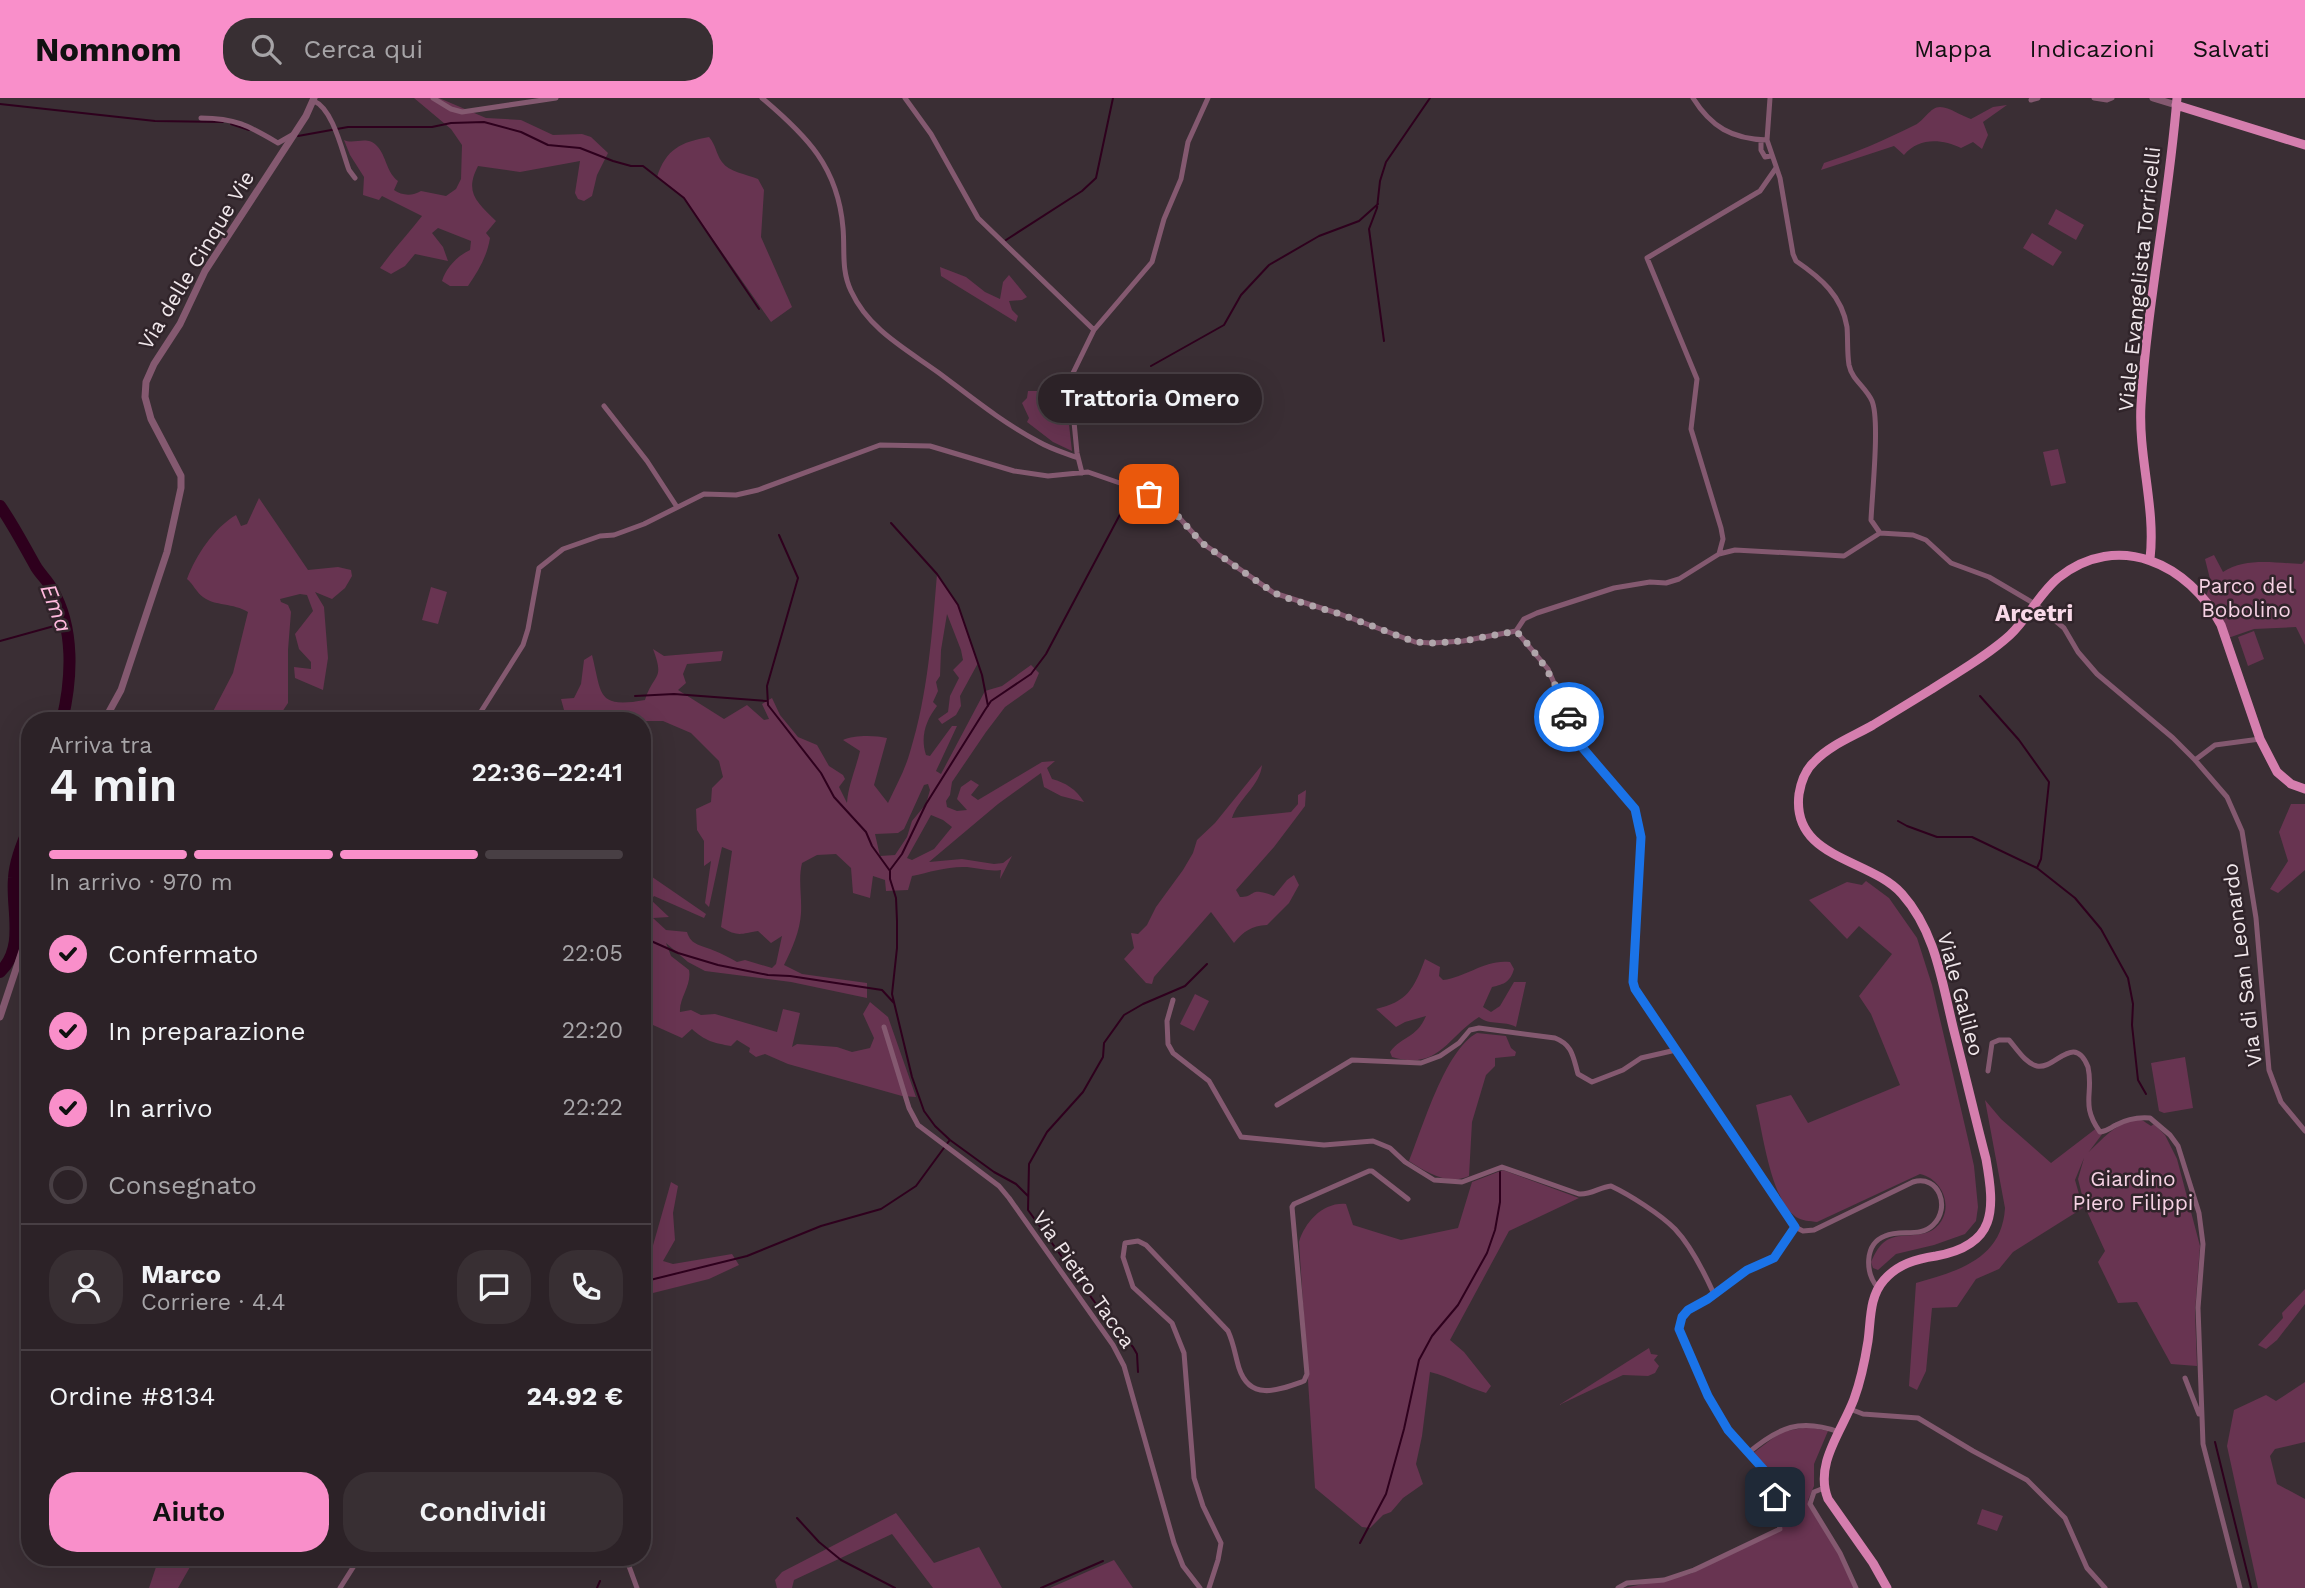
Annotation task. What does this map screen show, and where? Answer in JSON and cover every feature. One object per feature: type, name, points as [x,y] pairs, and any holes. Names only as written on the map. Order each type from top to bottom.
[{"type":"main road","points":[[2176,102],[2305,145]]},
{"type":"main road","name":"Viale Evangelista Torricelli","points":[[2150,559],[2152,540],[2141,403],[2176,102]]},
{"type":"main road","name":"Viale Galileo","points":[[1878,1288],[1902,1265],[1965,1248],[1977,1240],[1986,1228],[1991,1213],[1992,1192],[1937,960],[1923,923],[1901,893],[1888,882],[1825,850],[1814,840],[1801,816],[1799,792],[1806,771],[1825,752],[1909,703],[2010,635],[2051,585],[2072,570],[2099,559],[2133,555],[2150,559]]},
{"type":"main road","points":[[2150,559],[2179,575],[2198,591],[2213,609],[2260,739],[2277,772],[2291,784],[2305,789]]},
{"type":"main road","points":[[1878,1288],[1871,1310],[1863,1369],[1850,1409],[1825,1466],[1824,1488],[1838,1515],[1873,1563],[1887,1588]]},
{"type":"street","points":[[433,98],[450,109],[462,112],[556,98]]},
{"type":"street","points":[[762,98],[806,137],[821,157],[834,182],[843,227],[844,272],[851,292],[866,315],[906,352],[984,407],[1040,443],[1078,458]]},
{"type":"street","points":[[905,98],[931,134],[978,218],[1094,330]]},
{"type":"street","points":[[1082,473],[1072,401],[1072,375],[1094,330],[1149,268],[1164,219],[1181,179],[1188,142],[1208,98]]},
{"type":"street","points":[[1693,98],[1707,120],[1750,140],[1764,140]]},
{"type":"street","points":[[481,712],[523,645],[538,571],[547,559],[563,548],[600,536],[621,533],[704,494],[736,495],[758,490],[880,445],[930,446],[1027,474],[1048,476],[1088,472],[1140,490],[1166,503],[1202,543],[1274,593],[1415,642],[1463,641],[1516,631],[1524,619],[1614,589],[1679,579],[1719,554],[1735,550],[1844,556],[1880,533],[1871,520],[1875,418],[1872,401],[1854,379],[1849,365],[1846,324],[1841,305],[1832,291],[1796,261],[1793,254],[1776,168],[1764,140],[1770,98]]},
{"type":"street","points":[[2031,100],[2038,98]]},
{"type":"street","points":[[2094,98],[2112,98]]},
{"type":"street","points":[[2153,98],[2176,102]]},
{"type":"street","points":[[314,100],[328,114],[349,170],[355,178]]},
{"type":"street","name":"Via delle Cinque Vie","points":[[109,712],[121,690],[167,552],[181,488],[181,476],[151,419],[145,397],[146,382],[154,364],[180,324],[205,271],[314,100]]},
{"type":"street","points":[[201,118],[226,118],[254,129],[278,144],[292,135]]},
{"type":"street","points":[[1719,554],[1723,538],[1720,519],[1691,429],[1697,379],[1647,258],[1760,191],[1776,168]]},
{"type":"street","points":[[604,406],[677,507]]},
{"type":"street","name":"Via di San Leonardo","points":[[1880,533],[1913,535],[1926,540],[1951,564],[1989,577],[2035,604],[2064,628],[2078,652],[2097,674],[2195,760],[2231,803],[2242,831],[2261,953],[2269,1070],[2281,1102],[2305,1131]]},
{"type":"street","points":[[1516,631],[1548,669],[1581,746],[1635,809],[1641,837],[1633,982],[1635,989],[1795,1227],[1803,1231],[1814,1230],[1920,1180],[1931,1183],[1942,1200],[1936,1222],[1925,1231],[1885,1236],[1871,1250],[1869,1269],[1878,1288]]},
{"type":"street","points":[[2195,760],[2216,745],[2260,739]]},
{"type":"street","points":[[0,1017],[21,954]]},
{"type":"street","points":[[1172,1000],[1167,1021],[1168,1044],[1173,1053],[1209,1081],[1241,1137],[1324,1145],[1373,1141],[1390,1148],[1405,1162],[1434,1180],[1462,1182],[1502,1167],[1580,1194],[1586,1195],[1611,1186],[1676,1230],[1714,1294]]},
{"type":"street","name":"Via Pietro Tacca","points":[[884,1027],[909,1108],[918,1125],[999,1186],[1113,1345],[1124,1366],[1174,1543],[1184,1566],[1200,1588]]},
{"type":"street","points":[[1277,1105],[1352,1060],[1421,1062],[1440,1056],[1459,1043],[1470,1030],[1479,1028],[1555,1038],[1566,1042],[1571,1048],[1578,1074],[1591,1082],[1615,1074],[1641,1058],[1676,1050]]},
{"type":"street","name":"Viale Galileo","points":[[1988,1071],[1992,1043],[1999,1040],[2008,1040],[2029,1062],[2041,1066],[2046,1066],[2064,1053],[2077,1054],[2088,1067],[2088,1110],[2091,1120],[2100,1132],[2131,1119],[2150,1118],[2160,1124],[2178,1146],[2199,1213],[2203,1251],[2197,1308],[2202,1424]]},
{"type":"street","points":[[1209,1588],[1221,1543],[1206,1514],[1194,1478],[1184,1353],[1172,1323],[1133,1287],[1123,1257],[1125,1243],[1139,1241],[1146,1245],[1228,1331],[1245,1381],[1253,1388],[1277,1391],[1304,1381],[1307,1374],[1292,1207],[1294,1204],[1368,1171],[1372,1171],[1408,1199]]},
{"type":"street","points":[[1618,1588],[1627,1583],[1664,1580],[1694,1570],[1780,1529],[1770,1481],[1759,1462],[1728,1430],[1708,1396],[1679,1329],[1682,1317],[1688,1310],[1747,1270],[1774,1258],[1795,1227]]},
{"type":"street","points":[[2185,1378],[2202,1424],[2203,1444],[2241,1588]]},
{"type":"street","points":[[1850,1409],[1863,1414],[1913,1416],[1923,1420],[2027,1480],[2064,1518],[2087,1568],[2105,1588]]},
{"type":"street","points":[[1748,1453],[1771,1435],[1794,1425],[1819,1426],[1839,1432]]},
{"type":"street","points":[[1824,1488],[1814,1492],[1810,1504],[1843,1559],[1856,1588]]},
{"type":"street","points":[[340,1588],[354,1566]]},
{"type":"street","points":[[629,1566],[637,1588]]},
{"type":"green space","points":[[414,98],[439,98],[486,118],[521,120],[553,135],[582,134],[591,137],[608,153],[597,175],[592,196],[584,201],[578,199],[575,193],[580,161],[520,172],[478,166],[472,183],[473,190],[478,202],[496,221],[486,233],[490,238],[487,251],[468,286],[450,286],[442,281],[453,263],[470,250],[471,241],[438,228],[432,233],[443,247],[448,261],[415,254],[405,266],[391,274],[380,268],[422,216],[382,196],[379,200],[363,195],[364,177],[344,140],[369,141],[377,146],[398,181],[394,190],[400,193],[421,191],[446,196],[456,189],[461,179],[462,145],[451,129]]},
{"type":"green space","points":[[2007,105],[1983,122],[1988,135],[1982,149],[1973,142],[1961,148],[1931,141],[1917,145],[1904,155],[1894,146],[1821,170],[1824,163],[1915,125],[1936,108],[1948,108],[1971,119],[1993,107]]},
{"type":"green space","points":[[709,137],[725,165],[758,179],[764,190],[761,237],[792,307],[771,322],[684,198],[657,177],[665,160],[676,148],[690,141]]},
{"type":"green space","points":[[2056,209],[2084,225],[2076,240],[2048,224]]},
{"type":"green space","points":[[2032,233],[2062,252],[2053,266],[2023,248]]},
{"type":"green space","points":[[940,267],[966,277],[985,292],[1000,299],[1003,282],[1009,275],[1027,297],[1009,301],[1018,316],[1016,322],[941,276]]},
{"type":"green space","points":[[1046,386],[1052,387],[1058,393],[1065,389],[1072,451],[1053,442],[1027,422],[1029,418],[1022,403],[1027,398],[1028,391],[1037,391],[1041,401],[1045,398],[1043,390]]},
{"type":"green space","points":[[2058,449],[2066,483],[2051,486],[2043,452]]},
{"type":"green space","points":[[259,498],[308,570],[338,567],[351,570],[352,576],[345,588],[332,599],[315,592],[324,607],[328,658],[323,690],[295,678],[294,667],[311,669],[311,662],[299,649],[295,634],[313,611],[307,595],[280,599],[288,605],[291,612],[288,703],[282,712],[213,712],[233,673],[248,612],[208,600],[187,579],[201,552],[228,520],[236,515],[241,526],[247,524]]},
{"type":"green space","name":"Parco del Bobolino","points":[[2214,555],[2223,572],[2241,564],[2302,564],[2305,560],[2305,645],[2296,627],[2254,629],[2228,638],[2206,596],[2211,583],[2205,559]]},
{"type":"green space","points":[[937,574],[958,605],[978,663],[960,696],[961,706],[956,715],[942,724],[938,719],[948,712],[950,696],[959,678],[953,670],[963,660],[947,614],[940,676],[936,682],[938,691],[933,702],[937,706],[927,723],[924,735],[926,755],[930,756],[952,726],[957,726],[936,771],[941,774],[985,691],[1002,686],[1031,665],[1039,673],[1033,687],[1005,707],[986,732],[952,782],[946,801],[947,807],[957,811],[967,810],[957,799],[961,787],[971,780],[979,785],[971,795],[978,800],[1042,762],[1055,761],[1047,768],[1052,779],[1070,787],[1084,802],[1061,796],[1044,787],[1041,773],[998,804],[929,862],[962,859],[994,864],[1003,863],[1012,856],[1000,879],[1001,870],[953,867],[912,876],[908,890],[886,891],[885,880],[873,876],[870,898],[853,893],[851,868],[836,854],[817,855],[802,863],[800,920],[784,965],[802,974],[867,983],[867,998],[791,982],[705,971],[688,962],[666,943],[671,956],[689,970],[689,981],[680,1012],[691,1010],[701,1015],[715,1014],[777,1032],[783,1009],[800,1013],[792,1047],[797,1044],[837,1047],[852,1052],[870,1048],[874,1038],[863,1014],[870,1002],[888,1017],[916,1097],[902,1096],[788,1064],[765,1054],[756,1057],[749,1052],[750,1048],[737,1040],[731,1046],[706,1039],[692,1029],[682,1038],[651,1026],[651,900],[669,917],[653,918],[666,930],[687,932],[694,943],[737,962],[745,960],[772,968],[776,964],[782,936],[771,943],[758,931],[739,934],[721,927],[732,851],[722,847],[709,907],[705,903],[711,861],[704,866],[704,841],[697,830],[696,809],[711,802],[712,788],[723,777],[719,761],[691,733],[663,721],[651,721],[651,712],[565,712],[561,699],[574,698],[581,684],[584,660],[592,655],[604,696],[617,702],[629,702],[645,700],[657,676],[658,667],[653,649],[664,656],[723,651],[721,661],[687,664],[683,674],[686,683],[678,690],[724,719],[747,705],[764,720],[769,719],[762,704],[772,698],[780,715],[798,737],[817,745],[829,766],[843,775],[845,779],[839,787],[847,803],[860,751],[843,740],[876,736],[887,738],[874,785],[888,803],[906,765],[921,708]],"holes":[[[928,784],[930,790],[926,804],[912,821],[907,837],[895,855],[880,856],[875,834],[898,833],[904,829],[924,785]],[[931,815],[952,827],[934,849],[912,860],[907,858]]]},
{"type":"green space","points":[[431,587],[447,592],[438,624],[422,620]]},
{"type":"green space","points":[[2254,631],[2264,659],[2248,666],[2238,637]]},
{"type":"green space","points":[[1262,765],[1257,779],[1232,818],[1291,812],[1298,804],[1298,795],[1306,790],[1305,806],[1236,890],[1240,897],[1256,892],[1274,896],[1294,875],[1299,885],[1289,903],[1267,925],[1248,930],[1234,943],[1211,912],[1154,977],[1152,984],[1146,983],[1124,959],[1134,948],[1131,933],[1138,934],[1147,925],[1156,907],[1193,853],[1197,840],[1215,823]]},
{"type":"green space","points":[[2291,804],[2305,804],[2305,870],[2278,893],[2270,889],[2288,861],[2279,832]]},
{"type":"green space","points":[[651,876],[706,914],[704,918],[654,896],[651,900]]},
{"type":"green space","points":[[1866,881],[1889,898],[1917,938],[1932,985],[1968,1139],[1978,1207],[1976,1221],[1965,1234],[1896,1254],[1878,1270],[1873,1268],[1871,1262],[1884,1242],[1898,1236],[1929,1232],[1941,1222],[1946,1205],[1941,1189],[1928,1177],[1920,1174],[1817,1222],[1798,1218],[1787,1208],[1774,1182],[1756,1105],[1791,1095],[1808,1123],[1900,1085],[1871,1014],[1859,996],[1892,954],[1859,926],[1847,939],[1809,900],[1847,882],[1862,885]]},
{"type":"green space","points":[[1425,959],[1440,967],[1439,976],[1443,980],[1492,963],[1510,962],[1514,969],[1511,977],[1492,987],[1483,1007],[1491,1012],[1500,1006],[1514,982],[1526,982],[1516,1027],[1479,1017],[1432,1056],[1408,1060],[1392,1057],[1390,1052],[1418,1029],[1426,1016],[1396,1027],[1376,1009],[1395,1002],[1408,993]]},
{"type":"green space","points":[[1195,994],[1209,1001],[1194,1031],[1180,1024]]},
{"type":"green space","points":[[1477,1033],[1506,1036],[1511,1048],[1516,1052],[1515,1056],[1495,1058],[1495,1066],[1486,1075],[1472,1122],[1469,1176],[1445,1179],[1409,1161],[1445,1072],[1465,1042]]},
{"type":"green space","points":[[2185,1057],[2193,1108],[2164,1113],[2159,1111],[2151,1063]]},
{"type":"green space","name":"Giardino Piero Filippi","points":[[1985,1100],[2001,1119],[2051,1163],[2098,1127],[2103,1133],[2088,1153],[2112,1131],[2134,1120],[2142,1120],[2151,1126],[2154,1124],[2165,1135],[2177,1159],[2200,1246],[2195,1312],[2197,1366],[2171,1364],[2137,1302],[2118,1303],[2098,1262],[2105,1251],[2085,1207],[2078,1179],[2084,1158],[2075,1180],[2083,1208],[2013,1252],[1999,1269],[1976,1279],[1957,1307],[1932,1308],[1926,1371],[1917,1390],[1909,1386],[1916,1283],[1975,1260],[1996,1240],[2002,1225],[2005,1208]]},
{"type":"green space","points":[[1503,1170],[1579,1198],[1509,1231],[1450,1340],[1464,1352],[1491,1386],[1486,1393],[1430,1372],[1416,1464],[1423,1484],[1370,1528],[1362,1527],[1315,1488],[1299,1242],[1316,1215],[1338,1204],[1346,1204],[1353,1225],[1401,1240],[1458,1228],[1472,1182]]},
{"type":"green space","points":[[671,1182],[678,1186],[673,1213],[675,1240],[663,1261],[673,1264],[732,1254],[739,1265],[709,1279],[651,1294],[651,1252]]},
{"type":"green space","points":[[2305,1289],[2305,1304],[2277,1340],[2266,1349],[2258,1345],[2283,1318],[2282,1313]]},
{"type":"green space","points":[[1649,1348],[1651,1354],[1658,1355],[1654,1360],[1659,1366],[1655,1373],[1648,1376],[1623,1375],[1559,1405]]},
{"type":"green space","points":[[2305,1382],[2305,1442],[2275,1449],[2270,1456],[2277,1484],[2305,1499],[2305,1588],[2258,1588],[2227,1446],[2234,1410],[2266,1395],[2276,1401]]},
{"type":"green space","points":[[1808,1427],[1828,1431],[1814,1464],[1814,1486],[1808,1500],[1855,1588],[1624,1588],[1690,1574],[1781,1530],[1773,1486],[1765,1469],[1752,1454],[1781,1432]]},
{"type":"green space","points":[[1982,1509],[2003,1516],[1997,1531],[1977,1524]]},
{"type":"green space","points":[[896,1513],[934,1563],[979,1547],[1002,1588],[933,1588],[892,1534],[794,1580],[792,1588],[777,1588],[775,1580],[782,1572]]},
{"type":"green space","points":[[1114,1560],[1133,1588],[1050,1588]]},
{"type":"green space","points":[[156,1566],[192,1566],[178,1588],[149,1588]]},
{"type":"waterway","points":[[1006,240],[1082,191],[1096,178],[1113,98]]},
{"type":"waterway","points":[[1384,341],[1369,229],[1377,208],[1380,181],[1386,162],[1430,98]]},
{"type":"waterway","points":[[0,104],[155,121],[223,122]]},
{"type":"waterway","points":[[298,136],[348,127],[432,127],[451,123],[484,122],[521,132],[548,145],[580,148],[613,161],[643,166],[684,198],[759,309]]},
{"type":"waterway","points":[[231,124],[249,130]]},
{"type":"waterway","points":[[1151,366],[1224,325],[1241,295],[1269,265],[1319,236],[1359,221],[1378,204]]},
{"type":"waterway","points":[[890,870],[902,854],[926,804],[991,701],[1031,674],[1046,654],[1125,505]]},
{"type":"waterway","name":"Ema","points":[[0,506],[50,586],[65,620],[69,671],[64,712]]},
{"type":"waterway","points":[[891,523],[937,574],[958,605],[982,675],[988,706]]},
{"type":"waterway","points":[[779,535],[798,578],[767,686],[768,705],[821,773],[834,797],[866,832],[872,846],[890,871],[896,898],[897,921],[892,994],[912,1077],[924,1111],[950,1140],[994,1172],[1016,1184],[1028,1196]]},
{"type":"waterway","points":[[0,641],[65,623]]},
{"type":"waterway","points":[[635,696],[674,694],[766,701]]},
{"type":"waterway","points":[[1980,696],[2019,740],[2049,782],[2041,859],[2037,868]]},
{"type":"waterway","points":[[1898,821],[1937,837],[1972,837],[2037,868],[2075,898],[2101,929],[2128,978],[2133,1004],[2132,1025],[2138,1080],[2146,1094]]},
{"type":"waterway","name":"Ema","points":[[0,972],[13,951],[16,927],[15,872],[21,848]]},
{"type":"waterway","points":[[651,941],[678,953],[718,965],[768,975],[882,990],[894,1003]]},
{"type":"waterway","points":[[1138,1372],[1137,1354],[1133,1347],[1104,1315],[1028,1210],[1029,1164],[1047,1132],[1083,1092],[1103,1057],[1104,1043],[1124,1015],[1185,986],[1207,964]]},
{"type":"waterway","points":[[651,1280],[747,1256],[821,1226],[881,1209],[916,1186],[949,1141]]},
{"type":"waterway","points":[[1360,1543],[1386,1494],[1419,1360],[1432,1336],[1458,1305],[1487,1253],[1500,1202],[1500,1172]]},
{"type":"waterway","points":[[2215,1442],[2251,1588]]},
{"type":"waterway","points":[[797,1518],[819,1542],[841,1560],[895,1588]]},
{"type":"waterway","points":[[1041,1588],[1103,1561]]},
{"type":"waterway","points":[[597,1588],[600,1581]]},
{"type":"way so far","points":[[1149,494],[1166,503],[1202,543],[1274,593],[1415,642],[1463,641],[1516,631],[1544,663],[1559,689],[1569,717]]},
{"type":"place","name":"Trattoria Omero","points":[[1149,494]]},
{"type":"district","name":"Arcetri","points":[[2034,613]]},
{"type":"route","points":[[1569,717],[1581,746],[1628,799],[1638,819],[1641,837],[1633,982],[1635,989],[1795,1227],[1774,1258],[1747,1270],[1708,1299],[1695,1304],[1679,1323],[1685,1345],[1708,1396],[1728,1430],[1759,1462],[1770,1481],[1775,1497]]}]
